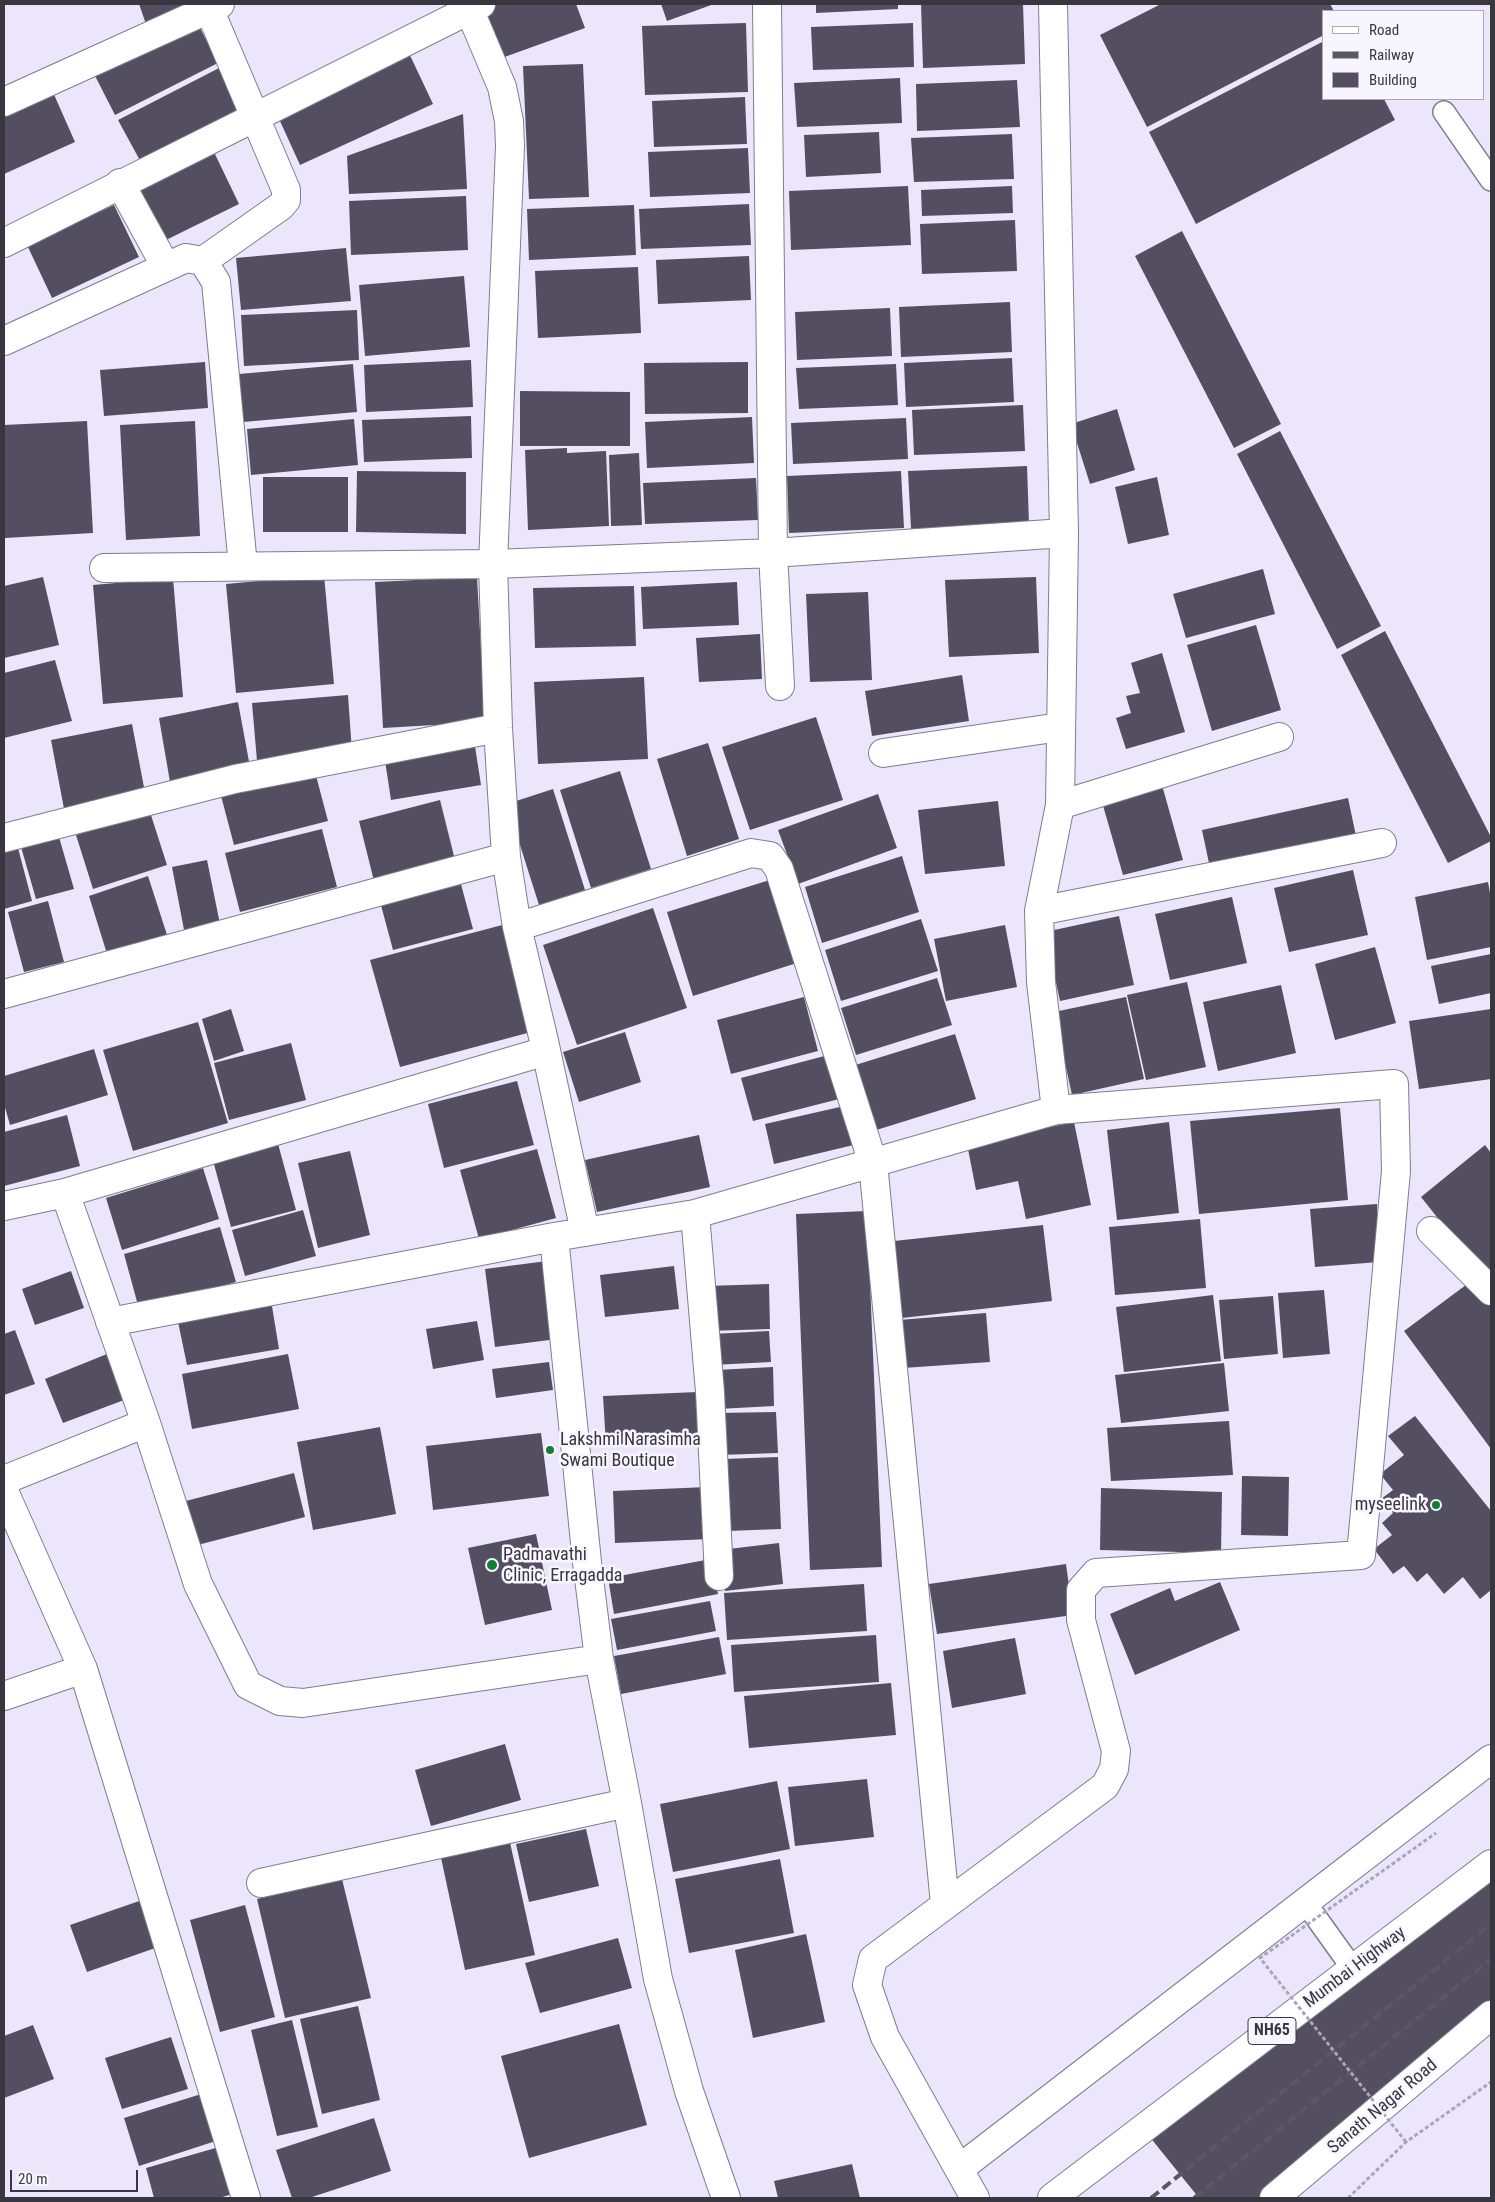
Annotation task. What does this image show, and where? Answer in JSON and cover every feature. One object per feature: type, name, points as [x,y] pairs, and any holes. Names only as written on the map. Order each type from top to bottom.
[{"type":"main road","points":[[767,4],[773,553],[780,686]]},
{"type":"main road","points":[[1053,4],[1064,533],[1060,805],[1039,911],[1041,982],[1056,1110]]},
{"type":"main road","points":[[4,102],[212,5],[286,190],[286,200],[282,206],[203,261],[186,258],[4,341]]},
{"type":"main road","points":[[4,243],[472,5],[502,87],[509,121],[493,564],[498,728],[506,857],[517,928],[546,1050],[585,1232]]},
{"type":"main road","points":[[120,183],[166,267]]},
{"type":"main road","points":[[203,261],[216,282],[243,566]]},
{"type":"main road","points":[[104,568],[493,564],[773,553],[1064,533]]},
{"type":"main road","points":[[4,838],[235,779],[498,728]]},
{"type":"main road","points":[[883,754],[1060,728]]},
{"type":"main road","points":[[1060,805],[1278,736]]},
{"type":"main road","points":[[1039,911],[1382,843]]},
{"type":"main road","points":[[517,928],[750,853],[770,856],[779,869],[873,1163],[945,1904]]},
{"type":"main road","points":[[4,994],[506,857]]},
{"type":"main road","points":[[4,1206],[65,1194],[546,1050]]},
{"type":"main road","points":[[110,1322],[554,1237],[695,1214],[1056,1110],[1394,1084],[1396,1171],[1361,1555],[1096,1573],[1081,1590],[1081,1620],[1116,1751],[1114,1769],[1105,1786],[873,1959],[867,1985],[885,2036],[975,2198]]},
{"type":"main road","points":[[65,1194],[146,1423],[198,1584],[248,1685],[280,1701],[303,1703],[599,1659]]},
{"type":"main road","points":[[695,1214],[710,1392],[719,1576]]},
{"type":"main road","points":[[1431,1231],[1491,1291]]},
{"type":"main road","points":[[554,1237],[587,1562],[599,1659],[658,1979],[689,2091],[726,2198]]},
{"type":"main road","points":[[4,1480],[146,1423]]},
{"type":"main road","points":[[4,1491],[83,1669],[246,2198]]},
{"type":"main road","points":[[4,1696],[83,1669]]},
{"type":"main road","points":[[959,2169],[1491,1759]]},
{"type":"main road","points":[[261,1883],[627,1803]]},
{"type":"main road","name":"Mumbai Highway","points":[[1052,2198],[1491,1864]]},
{"type":"main road","name":"Sanath Nagar Road","points":[[1274,2198],[1491,2015]]},
{"type":"lane","points":[[1444,112],[1491,180]]},
{"type":"lane","points":[[1305,1902],[1354,1969]]},
{"type":"path","points":[[1406,2142],[1260,1958],[1436,1833]]},
{"type":"path","points":[[1348,2198],[1406,2142],[1491,2082]]},
{"type":"building","points":[[139,4],[184,4],[187,13],[147,27]]},
{"type":"building","points":[[493,4],[576,4],[585,28],[499,59],[481,8]]},
{"type":"building","points":[[661,4],[714,4],[667,21]]},
{"type":"building","points":[[816,4],[898,4],[898,9],[816,13]]},
{"type":"building","points":[[921,4],[1023,4],[1025,64],[923,68]]},
{"type":"building","points":[[1161,4],[1330,4],[1333,10],[1322,10],[1322,36],[1147,127],[1100,35]]},
{"type":"building","points":[[195,18],[218,63],[115,115],[92,70]]},
{"type":"building","points":[[746,23],[748,92],[645,95],[642,26]]},
{"type":"building","points":[[913,23],[914,67],[813,70],[811,27]]},
{"type":"building","points":[[1322,42],[1322,100],[1385,100],[1395,120],[1196,224],[1149,132]]},
{"type":"building","points":[[407,49],[433,104],[300,165],[275,110]]},
{"type":"building","points":[[583,64],[589,197],[529,199],[523,66]]},
{"type":"building","points":[[223,66],[247,113],[143,166],[118,120]]},
{"type":"building","points":[[900,78],[902,123],[797,127],[794,83]]},
{"type":"building","points":[[1017,80],[1020,127],[917,131],[916,84]]},
{"type":"building","points":[[52,90],[75,142],[4,174],[4,111]]},
{"type":"building","points":[[745,97],[747,144],[654,147],[652,101]]},
{"type":"building","points":[[463,114],[467,189],[349,194],[347,156]]},
{"type":"building","points":[[879,132],[881,173],[806,177],[804,135]]},
{"type":"building","points":[[1012,134],[1014,179],[914,182],[911,138]]},
{"type":"building","points":[[748,148],[750,193],[650,197],[648,152]]},
{"type":"building","points":[[213,150],[239,204],[162,242],[135,187]]},
{"type":"building","points":[[908,186],[911,245],[791,250],[789,191]]},
{"type":"building","points":[[1012,186],[1013,213],[922,216],[921,190]]},
{"type":"building","points":[[466,196],[468,250],[351,255],[349,201]]},
{"type":"building","points":[[749,204],[751,245],[641,249],[639,209]]},
{"type":"building","points":[[114,205],[139,257],[52,298],[27,245]]},
{"type":"building","points":[[634,205],[636,255],[529,260],[527,209]]},
{"type":"building","points":[[1015,220],[1017,271],[922,274],[920,224]]},
{"type":"building","points":[[1182,231],[1281,424],[1234,448],[1135,256]]},
{"type":"building","points":[[346,248],[351,301],[241,310],[236,258]]},
{"type":"building","points":[[749,256],[751,300],[658,304],[656,260]]},
{"type":"building","points":[[638,267],[641,333],[538,338],[535,271]]},
{"type":"building","points":[[464,276],[470,347],[365,356],[359,285]]},
{"type":"building","points":[[1010,302],[1012,352],[901,357],[899,307]]},
{"type":"building","points":[[890,308],[892,356],[797,360],[795,312]]},
{"type":"building","points":[[357,310],[359,360],[244,366],[241,315]]},
{"type":"building","points":[[1012,358],[1014,402],[906,407],[904,363]]},
{"type":"building","points":[[471,360],[473,407],[366,412],[364,365]]},
{"type":"building","points":[[205,362],[208,408],[104,416],[100,370]]},
{"type":"building","points":[[748,362],[748,413],[645,414],[644,363]]},
{"type":"building","points":[[353,364],[357,412],[243,422],[239,374]]},
{"type":"building","points":[[896,364],[898,405],[799,409],[796,368]]},
{"type":"building","points":[[520,391],[630,392],[630,446],[520,446]]},
{"type":"building","points":[[1023,405],[1025,451],[914,455],[912,410]]},
{"type":"building","points":[[1117,409],[1135,470],[1090,484],[1071,424]]},
{"type":"building","points":[[471,416],[472,458],[364,462],[362,420]]},
{"type":"building","points":[[752,417],[754,463],[647,468],[645,422]]},
{"type":"building","points":[[906,418],[908,459],[793,464],[791,423]]},
{"type":"building","points":[[354,419],[358,465],[251,475],[247,429]]},
{"type":"building","points":[[87,421],[93,533],[5,538],[4,425]]},
{"type":"building","points":[[195,421],[200,536],[126,540],[120,425]]},
{"type":"building","points":[[1280,431],[1381,626],[1337,649],[1237,454]]},
{"type":"building","points":[[567,448],[567,453],[606,451],[609,526],[528,530],[525,450]]},
{"type":"building","points":[[639,453],[642,525],[611,526],[609,455]]},
{"type":"building","points":[[1027,466],[1029,524],[911,529],[908,471]]},
{"type":"building","points":[[357,471],[466,472],[466,534],[356,532]]},
{"type":"building","points":[[901,471],[904,528],[789,533],[787,476]]},
{"type":"building","points":[[263,477],[348,477],[348,532],[263,532]]},
{"type":"building","points":[[1157,477],[1169,535],[1128,544],[1115,487]]},
{"type":"building","points":[[756,478],[758,520],[645,524],[643,483]]},
{"type":"building","points":[[1263,569],[1275,614],[1186,638],[1173,594]]},
{"type":"building","points":[[324,575],[334,684],[236,693],[226,584]]},
{"type":"building","points":[[43,577],[59,645],[4,658],[4,586]]},
{"type":"building","points":[[477,577],[485,722],[383,728],[375,582]]},
{"type":"building","points":[[1036,577],[1039,653],[949,657],[945,580]]},
{"type":"building","points":[[173,578],[183,697],[103,704],[93,585]]},
{"type":"building","points":[[737,582],[739,625],[643,629],[641,587]]},
{"type":"building","points":[[634,586],[636,646],[535,648],[533,588]]},
{"type":"building","points":[[868,592],[872,680],[810,682],[806,594]]},
{"type":"building","points":[[1256,625],[1281,710],[1212,731],[1187,645]]},
{"type":"building","points":[[1385,631],[1491,837],[1491,841],[1448,863],[1341,655]]},
{"type":"building","points":[[760,634],[762,679],[699,682],[696,638]]},
{"type":"building","points":[[1162,653],[1185,732],[1126,749],[1116,718],[1131,713],[1126,696],[1140,693],[1131,663]]},
{"type":"building","points":[[55,660],[72,721],[4,738],[4,673]]},
{"type":"building","points":[[962,675],[969,721],[872,736],[865,691]]},
{"type":"building","points":[[644,677],[648,759],[538,764],[534,682]]},
{"type":"building","points":[[348,695],[352,752],[257,761],[252,703]]},
{"type":"building","points":[[238,702],[250,767],[170,782],[159,718]]},
{"type":"building","points":[[816,717],[843,800],[750,830],[722,747]]},
{"type":"building","points":[[132,724],[146,798],[65,814],[51,740]]},
{"type":"building","points":[[474,740],[481,785],[391,800],[384,754]]},
{"type":"building","points":[[708,743],[739,839],[687,856],[657,759]]},
{"type":"building","points":[[314,768],[328,821],[234,845],[220,792]]},
{"type":"building","points":[[620,771],[651,869],[591,888],[560,790]]},
{"type":"building","points":[[1162,785],[1183,860],[1123,875],[1102,802]]},
{"type":"building","points":[[553,789],[585,890],[539,905],[507,804]]},
{"type":"building","points":[[878,794],[897,848],[798,884],[778,830]]},
{"type":"building","points":[[1348,798],[1356,836],[1210,868],[1202,830]]},
{"type":"building","points":[[440,800],[455,860],[374,881],[359,821]]},
{"type":"building","points":[[998,801],[1005,866],[925,874],[918,810]]},
{"type":"building","points":[[150,812],[167,865],[93,889],[76,835]]},
{"type":"building","points":[[322,829],[337,887],[240,912],[225,853]]},
{"type":"building","points":[[59,837],[74,889],[36,899],[21,847]]},
{"type":"building","points":[[18,848],[32,901],[4,909],[4,851]]},
{"type":"building","points":[[902,856],[919,912],[822,943],[805,887]]},
{"type":"building","points":[[207,860],[221,929],[185,935],[172,867]]},
{"type":"building","points":[[1353,870],[1368,935],[1289,952],[1274,888]]},
{"type":"building","points":[[458,873],[473,929],[393,950],[378,894]]},
{"type":"building","points":[[148,876],[168,938],[108,957],[89,896]]},
{"type":"building","points":[[773,879],[800,962],[693,996],[667,912]]},
{"type":"building","points":[[1488,882],[1491,898],[1491,947],[1427,960],[1415,897]]},
{"type":"building","points":[[1232,897],[1247,963],[1170,980],[1155,914]]},
{"type":"building","points":[[48,901],[64,962],[24,972],[8,912]]},
{"type":"building","points":[[653,908],[687,1008],[577,1045],[543,945]]},
{"type":"building","points":[[1119,916],[1134,985],[1060,1001],[1045,932]]},
{"type":"building","points":[[921,919],[938,971],[841,1001],[825,950]]},
{"type":"building","points":[[506,924],[535,1031],[400,1067],[370,960]]},
{"type":"building","points":[[1005,925],[1017,987],[946,1001],[934,939]]},
{"type":"building","points":[[1375,947],[1396,1023],[1335,1040],[1315,964]]},
{"type":"building","points":[[1491,954],[1491,993],[1439,1004],[1431,966]]},
{"type":"building","points":[[937,978],[952,1025],[856,1055],[841,1008]]},
{"type":"building","points":[[1187,982],[1206,1067],[1146,1080],[1127,995]]},
{"type":"building","points":[[1281,985],[1296,1053],[1218,1071],[1203,1002]]},
{"type":"building","points":[[804,997],[818,1051],[731,1074],[717,1020]]},
{"type":"building","points":[[1126,997],[1144,1079],[1072,1095],[1054,1012]]},
{"type":"building","points":[[231,1009],[244,1051],[214,1061],[202,1019]]},
{"type":"building","points":[[1491,1009],[1491,1079],[1419,1089],[1409,1021]]},
{"type":"building","points":[[198,1022],[228,1123],[133,1151],[103,1050]]},
{"type":"building","points":[[625,1032],[641,1082],[579,1102],[563,1052]]},
{"type":"building","points":[[955,1034],[976,1099],[870,1132],[849,1067]]},
{"type":"building","points":[[291,1043],[306,1100],[229,1120],[214,1063]]},
{"type":"building","points":[[94,1049],[108,1095],[10,1125],[4,1104],[4,1076]]},
{"type":"building","points":[[832,1054],[843,1098],[753,1121],[741,1078]]},
{"type":"building","points":[[517,1081],[534,1145],[444,1168],[428,1104]]},
{"type":"building","points":[[853,1104],[862,1143],[774,1164],[765,1124]]},
{"type":"building","points":[[1340,1108],[1348,1200],[1199,1214],[1190,1121]]},
{"type":"building","points":[[67,1115],[80,1166],[4,1186],[4,1132]]},
{"type":"building","points":[[1074,1122],[1091,1205],[1026,1219],[1018,1181],[976,1190],[967,1144]]},
{"type":"building","points":[[1169,1122],[1179,1213],[1117,1220],[1107,1130]]},
{"type":"building","points":[[699,1135],[710,1187],[597,1212],[585,1160]]},
{"type":"building","points":[[277,1140],[296,1210],[231,1227],[212,1157]]},
{"type":"building","points":[[1485,1145],[1491,1153],[1491,1285],[1421,1197]]},
{"type":"building","points":[[537,1149],[556,1218],[479,1239],[460,1170]]},
{"type":"building","points":[[350,1151],[370,1235],[318,1248],[298,1163]]},
{"type":"building","points":[[203,1168],[219,1219],[122,1250],[106,1198]]},
{"type":"building","points":[[1377,1204],[1379,1262],[1315,1267],[1310,1209]]},
{"type":"building","points":[[303,1210],[316,1256],[245,1276],[232,1230]]},
{"type":"building","points":[[867,1211],[882,1567],[810,1570],[796,1214]]},
{"type":"building","points":[[1200,1219],[1206,1288],[1115,1295],[1109,1227]]},
{"type":"building","points":[[1043,1225],[1052,1301],[902,1318],[894,1241]]},
{"type":"building","points":[[220,1227],[236,1282],[139,1309],[124,1254]]},
{"type":"building","points":[[547,1261],[557,1339],[495,1347],[485,1269]]},
{"type":"building","points":[[674,1266],[679,1309],[605,1317],[600,1275]]},
{"type":"building","points":[[71,1271],[84,1308],[35,1325],[22,1289]]},
{"type":"building","points":[[1474,1279],[1491,1302],[1491,1449],[1404,1331]]},
{"type":"building","points":[[769,1284],[770,1329],[708,1331],[706,1286]]},
{"type":"building","points":[[1324,1290],[1330,1354],[1283,1358],[1278,1293]]},
{"type":"building","points":[[1213,1295],[1221,1361],[1124,1372],[1116,1307]]},
{"type":"building","points":[[1273,1296],[1278,1354],[1224,1359],[1219,1300]]},
{"type":"building","points":[[271,1300],[279,1349],[187,1365],[177,1317]]},
{"type":"building","points":[[986,1313],[990,1362],[903,1368],[899,1320]]},
{"type":"building","points":[[477,1321],[484,1360],[433,1369],[426,1329]]},
{"type":"building","points":[[15,1330],[35,1384],[4,1395],[4,1334]]},
{"type":"building","points":[[769,1331],[771,1362],[713,1365],[712,1334]]},
{"type":"building","points":[[107,1354],[124,1400],[63,1423],[45,1379]]},
{"type":"building","points":[[288,1354],[299,1409],[192,1429],[182,1374]]},
{"type":"building","points":[[549,1362],[553,1390],[496,1398],[492,1369]]},
{"type":"building","points":[[1224,1363],[1229,1411],[1121,1423],[1115,1375]]},
{"type":"building","points":[[773,1367],[774,1406],[718,1409],[716,1370]]},
{"type":"building","points":[[698,1392],[700,1440],[606,1445],[603,1396]]},
{"type":"building","points":[[776,1412],[778,1453],[720,1455],[718,1413]]},
{"type":"building","name":"myseelink","points":[[1415,1416],[1491,1511],[1491,1590],[1480,1599],[1463,1577],[1444,1594],[1427,1573],[1417,1582],[1404,1566],[1393,1574],[1374,1549],[1392,1535],[1382,1523],[1393,1513],[1381,1499],[1393,1490],[1380,1474],[1404,1455],[1388,1436]]},
{"type":"building","points":[[1229,1421],[1233,1475],[1111,1481],[1107,1428]]},
{"type":"building","points":[[380,1427],[396,1514],[313,1530],[297,1442]]},
{"type":"building","points":[[541,1433],[549,1496],[433,1510],[426,1446]]},
{"type":"building","points":[[778,1457],[781,1529],[727,1531],[724,1459]]},
{"type":"building","points":[[294,1473],[305,1517],[190,1547],[178,1503]]},
{"type":"building","points":[[1242,1476],[1289,1477],[1288,1536],[1241,1535]]},
{"type":"building","points":[[708,1487],[711,1539],[615,1543],[613,1491]]},
{"type":"building","points":[[1101,1488],[1222,1492],[1221,1553],[1100,1550]]},
{"type":"building","points":[[536,1534],[552,1610],[485,1625],[468,1548]]},
{"type":"building","points":[[779,1543],[783,1584],[725,1591],[720,1550]]},
{"type":"building","points":[[711,1559],[718,1594],[614,1614],[608,1578]]},
{"type":"building","points":[[1066,1564],[1073,1615],[937,1634],[929,1584]]},
{"type":"building","points":[[1220,1582],[1240,1630],[1135,1675],[1110,1614],[1170,1588],[1175,1601]]},
{"type":"building","points":[[864,1584],[867,1631],[727,1640],[724,1593]]},
{"type":"building","points":[[710,1601],[716,1631],[617,1650],[611,1619]]},
{"type":"building","points":[[876,1635],[879,1682],[734,1692],[731,1645]]},
{"type":"building","points":[[719,1637],[726,1674],[621,1694],[614,1656]]},
{"type":"building","points":[[1015,1638],[1026,1694],[952,1708],[943,1651]]},
{"type":"building","points":[[891,1683],[896,1735],[749,1748],[744,1696]]},
{"type":"building","points":[[505,1744],[521,1800],[431,1826],[415,1770]]},
{"type":"building","points":[[867,1779],[874,1837],[795,1846],[788,1787]]},
{"type":"building","points":[[777,1781],[790,1849],[673,1872],[660,1804]]},
{"type":"building","points":[[586,1829],[599,1886],[529,1902],[516,1844]]},
{"type":"building","points":[[509,1838],[535,1955],[465,1970],[440,1853]]},
{"type":"building","points":[[1491,1851],[1491,2029],[1283,2198],[1199,2198],[1145,2131]]},
{"type":"building","points":[[780,1859],[794,1933],[689,1953],[675,1879]]},
{"type":"building","points":[[342,1879],[371,1998],[285,2018],[257,1899]]},
{"type":"building","points":[[145,1899],[161,1946],[87,1972],[70,1925]]},
{"type":"building","points":[[245,1905],[275,2017],[220,2032],[190,1920]]},
{"type":"building","points":[[806,1934],[825,2022],[753,2038],[735,1950]]},
{"type":"building","points":[[618,1938],[632,1988],[540,2013],[525,1963]]},
{"type":"building","points":[[358,2006],[380,2100],[322,2114],[300,2019]]},
{"type":"building","points":[[292,2020],[318,2127],[277,2136],[251,2030]]},
{"type":"building","points":[[619,2024],[647,2125],[529,2158],[501,2056]]},
{"type":"building","points":[[33,2025],[54,2079],[4,2098],[4,2036]]},
{"type":"building","points":[[171,2037],[188,2089],[122,2109],[105,2058]]},
{"type":"building","points":[[211,2091],[225,2138],[139,2166],[124,2118]]},
{"type":"building","points":[[374,2118],[391,2171],[309,2198],[292,2198],[276,2150]]},
{"type":"building","points":[[226,2145],[239,2192],[219,2198],[154,2198],[146,2168]]},
{"type":"building","points":[[852,2164],[860,2198],[778,2198],[774,2181]]},
{"type":"railway","points":[[1151,2198],[1491,1924]]},
{"type":"railway","points":[[1194,2198],[1491,1959]]},
{"type":"place","name":"Lakshmi Narasimha Swami Boutique","points":[[550,1450]]},
{"type":"place","name":"myseelink","points":[[1436,1505]]},
{"type":"place","name":"Padmavathi Clinic, Erragadda","points":[[492,1565]]}]
